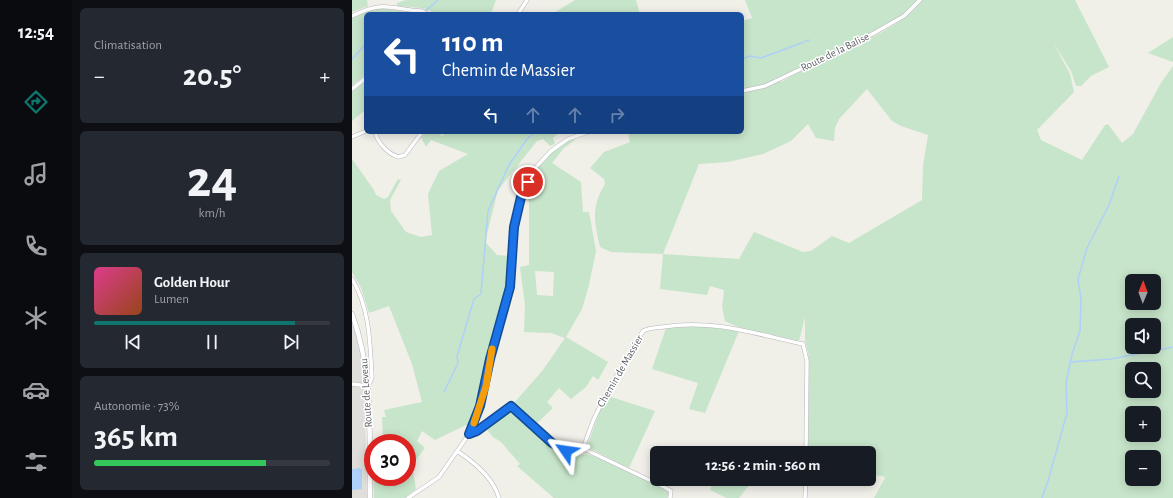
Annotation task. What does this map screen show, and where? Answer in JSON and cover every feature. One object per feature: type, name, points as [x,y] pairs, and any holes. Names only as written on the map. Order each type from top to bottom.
[{"type":"street","points":[[519,12],[527,0]]},
{"type":"street","name":"Route de la Balise","points":[[744,91],[764,86],[858,42],[904,16],[920,0]]},
{"type":"street","points":[[352,16],[367,9],[382,6],[425,12]]},
{"type":"street","points":[[352,90],[364,80]]},
{"type":"street","points":[[352,137],[364,132]]},
{"type":"street","points":[[376,134],[383,147],[398,157],[405,155],[421,134]]},
{"type":"street","points":[[408,498],[439,477],[469,434],[480,406],[490,359],[510,287],[513,235],[523,191],[538,166],[551,151],[568,138],[581,134]]},
{"type":"street","points":[[352,279],[361,295],[366,311],[372,378],[368,386],[352,384]]},
{"type":"street","name":"Route de Leveau","points":[[352,314],[364,356],[368,386],[370,498]]},
{"type":"street","name":"Chemin de Massier","points":[[584,449],[599,407],[642,331],[685,324],[725,326],[803,344],[807,361],[806,446]]},
{"type":"street","points":[[469,434],[477,431],[511,406],[560,448],[578,452],[584,449],[664,487],[671,491],[672,493],[670,498]]},
{"type":"street","points":[[457,451],[478,467],[493,484],[499,498]]},
{"type":"street","points":[[805,498],[806,486]]},
{"type":"shaded area","points":[[352,322],[360,347],[364,371],[365,434],[364,434],[364,486],[367,486],[367,498],[352,498]]},
{"type":"green space","points":[[352,0],[367,0],[368,6],[352,12]]},
{"type":"green space","points":[[406,0],[496,0],[492,12],[432,12],[422,8],[397,6],[397,3]]},
{"type":"green space","points":[[575,0],[636,0],[639,12],[555,12]]},
{"type":"green space","points":[[745,0],[918,0],[906,13],[868,36],[779,77],[781,82],[814,64],[891,27],[913,10],[921,0],[1075,0],[1109,67],[1091,76],[1081,86],[1076,86],[1071,71],[1053,42],[1070,74],[1074,92],[1037,130],[1041,140],[1082,160],[1105,125],[1108,124],[1122,143],[1133,134],[1161,83],[1173,66],[1173,498],[874,498],[885,478],[883,476],[876,476],[876,446],[808,446],[809,366],[808,352],[805,341],[805,317],[799,341],[738,327],[725,321],[722,307],[724,290],[710,286],[707,295],[660,289],[663,254],[611,252],[600,247],[596,230],[595,215],[597,200],[605,184],[604,179],[590,168],[604,152],[630,142],[628,134],[744,134],[744,20],[752,18]],"holes":[[[867,89],[892,121],[901,126],[928,135],[923,166],[922,200],[849,243],[832,236],[811,251],[803,252],[754,232],[739,259],[663,254],[699,164],[728,162],[763,154],[791,141],[808,124],[816,138],[834,141],[835,128],[839,119]]]},
{"type":"green space","points":[[376,8],[407,12],[366,12]]},
{"type":"green space","points":[[364,13],[364,76],[352,86],[352,18]]},
{"type":"green space","points":[[1173,37],[1173,62],[1148,53]]},
{"type":"green space","points":[[364,82],[364,111],[352,121],[352,92]]},
{"type":"green space","points":[[424,134],[440,134],[442,136],[444,134],[558,134],[553,138],[555,144],[550,146],[543,139],[537,141],[498,190],[485,242],[497,255],[509,256],[509,287],[488,356],[481,398],[471,426],[466,425],[435,440],[422,431],[417,441],[425,448],[416,460],[416,434],[383,434],[382,417],[386,417],[384,410],[422,402],[412,364],[389,306],[369,313],[361,288],[352,272],[352,159],[376,195],[384,199],[388,197],[398,179],[401,180],[390,200],[391,211],[406,232],[421,237],[432,235],[428,194],[439,171],[468,154],[431,140],[426,147],[421,137]]},
{"type":"green space","points":[[573,138],[575,140],[564,148],[552,163],[581,182],[583,212],[589,212],[596,251],[582,309],[566,337],[608,362],[598,380],[593,376],[586,387],[571,399],[559,388],[547,402],[553,408],[536,424],[514,403],[543,370],[565,338],[551,333],[524,332],[525,305],[520,267],[529,265],[529,202],[527,197],[522,197],[536,170],[542,162],[564,142]],"holes":[[[535,271],[554,272],[553,296],[537,295]]]},
{"type":"green space","points":[[700,326],[739,331],[705,413],[689,409],[698,383],[652,369],[666,328]]},
{"type":"green space","points":[[608,396],[655,411],[629,468],[589,448],[588,444],[600,410]]},
{"type":"green space","points":[[508,410],[514,410],[542,438],[560,451],[570,454],[589,455],[622,467],[650,481],[650,486],[658,486],[669,492],[667,498],[554,498],[517,466],[520,464],[501,442],[493,437],[485,427]]},
{"type":"green space","points":[[373,486],[416,486],[416,489],[405,498],[374,498]]},
{"type":"green space","points":[[711,486],[748,486],[739,498],[727,498],[710,490]]},
{"type":"water","points":[[360,468],[362,470],[362,489],[352,490],[352,469]]},
{"type":"waterway","points":[[424,12],[438,0]]},
{"type":"waterway","points":[[744,58],[750,56],[761,58],[804,42]]},
{"type":"waterway","points":[[352,59],[364,46]]},
{"type":"waterway","points":[[444,392],[458,363],[457,356],[474,299],[481,294],[488,211],[509,165],[527,139],[533,134]]},
{"type":"waterway","points":[[1042,498],[1067,413],[1066,383],[1072,354],[1080,331],[1081,299],[1078,279],[1087,248],[1109,205],[1119,176]]},
{"type":"waterway","points":[[1070,362],[1111,359],[1173,347]]},
{"type":"slow traffic","points":[[474,423],[486,386],[492,349]]},
{"type":"route","points":[[528,182],[521,197],[514,227],[510,287],[496,333],[486,386],[469,434],[477,431],[495,416],[511,406],[552,443],[566,451]]}]
